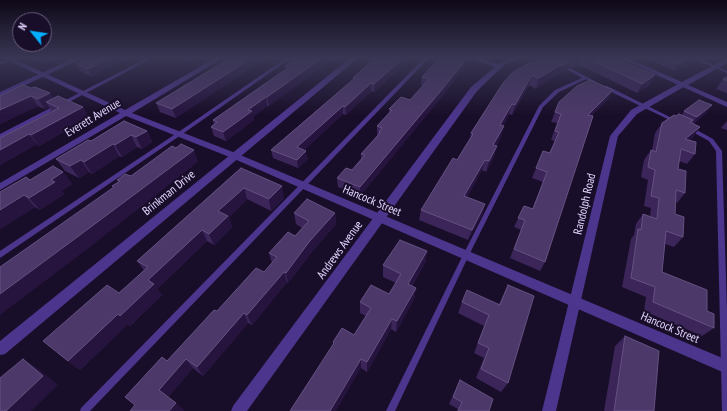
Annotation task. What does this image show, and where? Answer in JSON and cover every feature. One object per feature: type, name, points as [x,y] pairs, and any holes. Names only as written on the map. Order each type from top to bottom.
[{"type":"street","points":[[0,95],[39,77]]},
{"type":"street","name":"Hancock Street","points":[[49,77],[125,113],[235,156],[726,366]]},
{"type":"street","name":"Everett Avenue","points":[[0,187],[187,77]]},
{"type":"street","name":"Brinkman Drive","points":[[0,349],[332,77]]},
{"type":"street","name":"Andrews Avenue","points":[[238,411],[474,89],[487,77]]},
{"type":"street","points":[[665,77],[727,104]]},
{"type":"street","name":"Randolph Road","points":[[549,411],[614,136],[634,112],[697,77]]},
{"type":"lane","points":[[0,136],[114,77]]},
{"type":"lane","points":[[0,255],[261,77]]},
{"type":"lane","points":[[84,411],[408,77]]},
{"type":"lane","points":[[390,411],[541,106],[557,91],[585,78],[680,123]]},
{"type":"lane","points":[[688,127],[711,140],[719,151],[726,366],[726,411]]},
{"type":"building","points":[[198,77],[222,77],[172,109],[156,103]]},
{"type":"building","points":[[274,77],[295,77],[248,110],[252,111],[223,132],[211,127],[217,122],[213,120]]},
{"type":"building","points":[[382,77],[374,84],[371,83],[345,107],[343,106],[297,147],[306,151],[297,160],[271,150],[355,78],[353,78]]},
{"type":"building","points":[[423,77],[452,77],[360,187],[337,178],[346,168],[352,170],[365,155],[361,154],[380,133],[379,132],[382,128],[377,126],[392,110],[389,109],[401,97],[410,100],[429,79]]},
{"type":"building","points":[[508,77],[531,77],[515,105],[512,104],[500,125],[504,126],[493,145],[497,146],[489,161],[485,160],[464,196],[485,204],[472,230],[421,210],[453,158],[457,160],[473,134],[471,133]]},
{"type":"building","points":[[628,77],[652,77],[642,84]]},
{"type":"building","points":[[590,80],[613,90],[588,115],[593,116],[545,262],[514,249],[525,220],[518,218],[524,206],[533,209],[547,172],[536,168],[543,151],[550,153],[559,132],[555,131],[561,114],[555,112],[559,102],[577,86]]},
{"type":"building","points":[[23,85],[31,88],[35,87],[50,93],[38,99],[31,96],[0,110],[0,96]]},
{"type":"building","points":[[58,96],[83,107],[0,150],[0,138],[59,108],[46,102]]},
{"type":"building","points":[[699,100],[712,105],[697,117],[684,111]]},
{"type":"building","points":[[679,114],[693,120],[690,122],[700,127],[685,139],[696,142],[695,154],[681,149],[678,169],[686,171],[685,193],[676,190],[675,214],[684,217],[683,237],[666,231],[662,272],[707,290],[707,311],[714,314],[714,328],[653,302],[655,287],[631,278],[638,229],[641,230],[643,214],[657,219],[659,198],[651,196],[655,170],[648,167],[651,150],[656,152],[662,123],[674,115],[676,116]]},
{"type":"building","points":[[124,121],[147,131],[136,137],[131,135],[84,162],[81,160],[70,166],[56,159],[88,140],[91,141]]},
{"type":"building","points":[[181,144],[194,150],[0,294],[0,267],[114,187],[112,186],[120,181],[117,180],[125,174],[131,176],[172,146],[176,148]]},
{"type":"building","points":[[53,166],[63,172],[51,180],[55,182],[29,198],[24,195],[0,210],[0,192],[26,177],[30,180]]},
{"type":"building","points":[[241,168],[282,186],[269,199],[244,188],[218,211],[228,216],[209,234],[202,230],[148,280],[154,284],[120,316],[118,314],[68,361],[43,341],[107,285],[119,293],[148,267],[137,261]]},
{"type":"building","points":[[307,199],[335,213],[309,242],[286,273],[284,272],[247,315],[244,313],[197,367],[186,359],[159,390],[176,403],[169,411],[130,411],[135,405],[125,397],[162,357],[167,361],[214,310],[217,311],[256,268],[264,272],[277,257],[269,253],[288,232],[295,236],[309,221],[294,213]]},
{"type":"building","points":[[400,240],[427,251],[408,284],[416,288],[397,321],[392,319],[367,362],[361,359],[330,411],[290,411],[342,328],[354,335],[371,308],[360,302],[371,285],[389,294],[401,274],[383,265]]},
{"type":"building","points":[[508,285],[534,296],[508,383],[481,369],[489,348],[478,343],[489,315],[462,302],[467,290],[500,305]]},
{"type":"building","points":[[625,336],[659,351],[654,411],[614,411]]},
{"type":"building","points":[[23,359],[43,376],[6,411],[0,411],[0,378]]},
{"type":"building","points":[[460,380],[493,399],[489,411],[458,411],[462,402],[453,397]]}]
